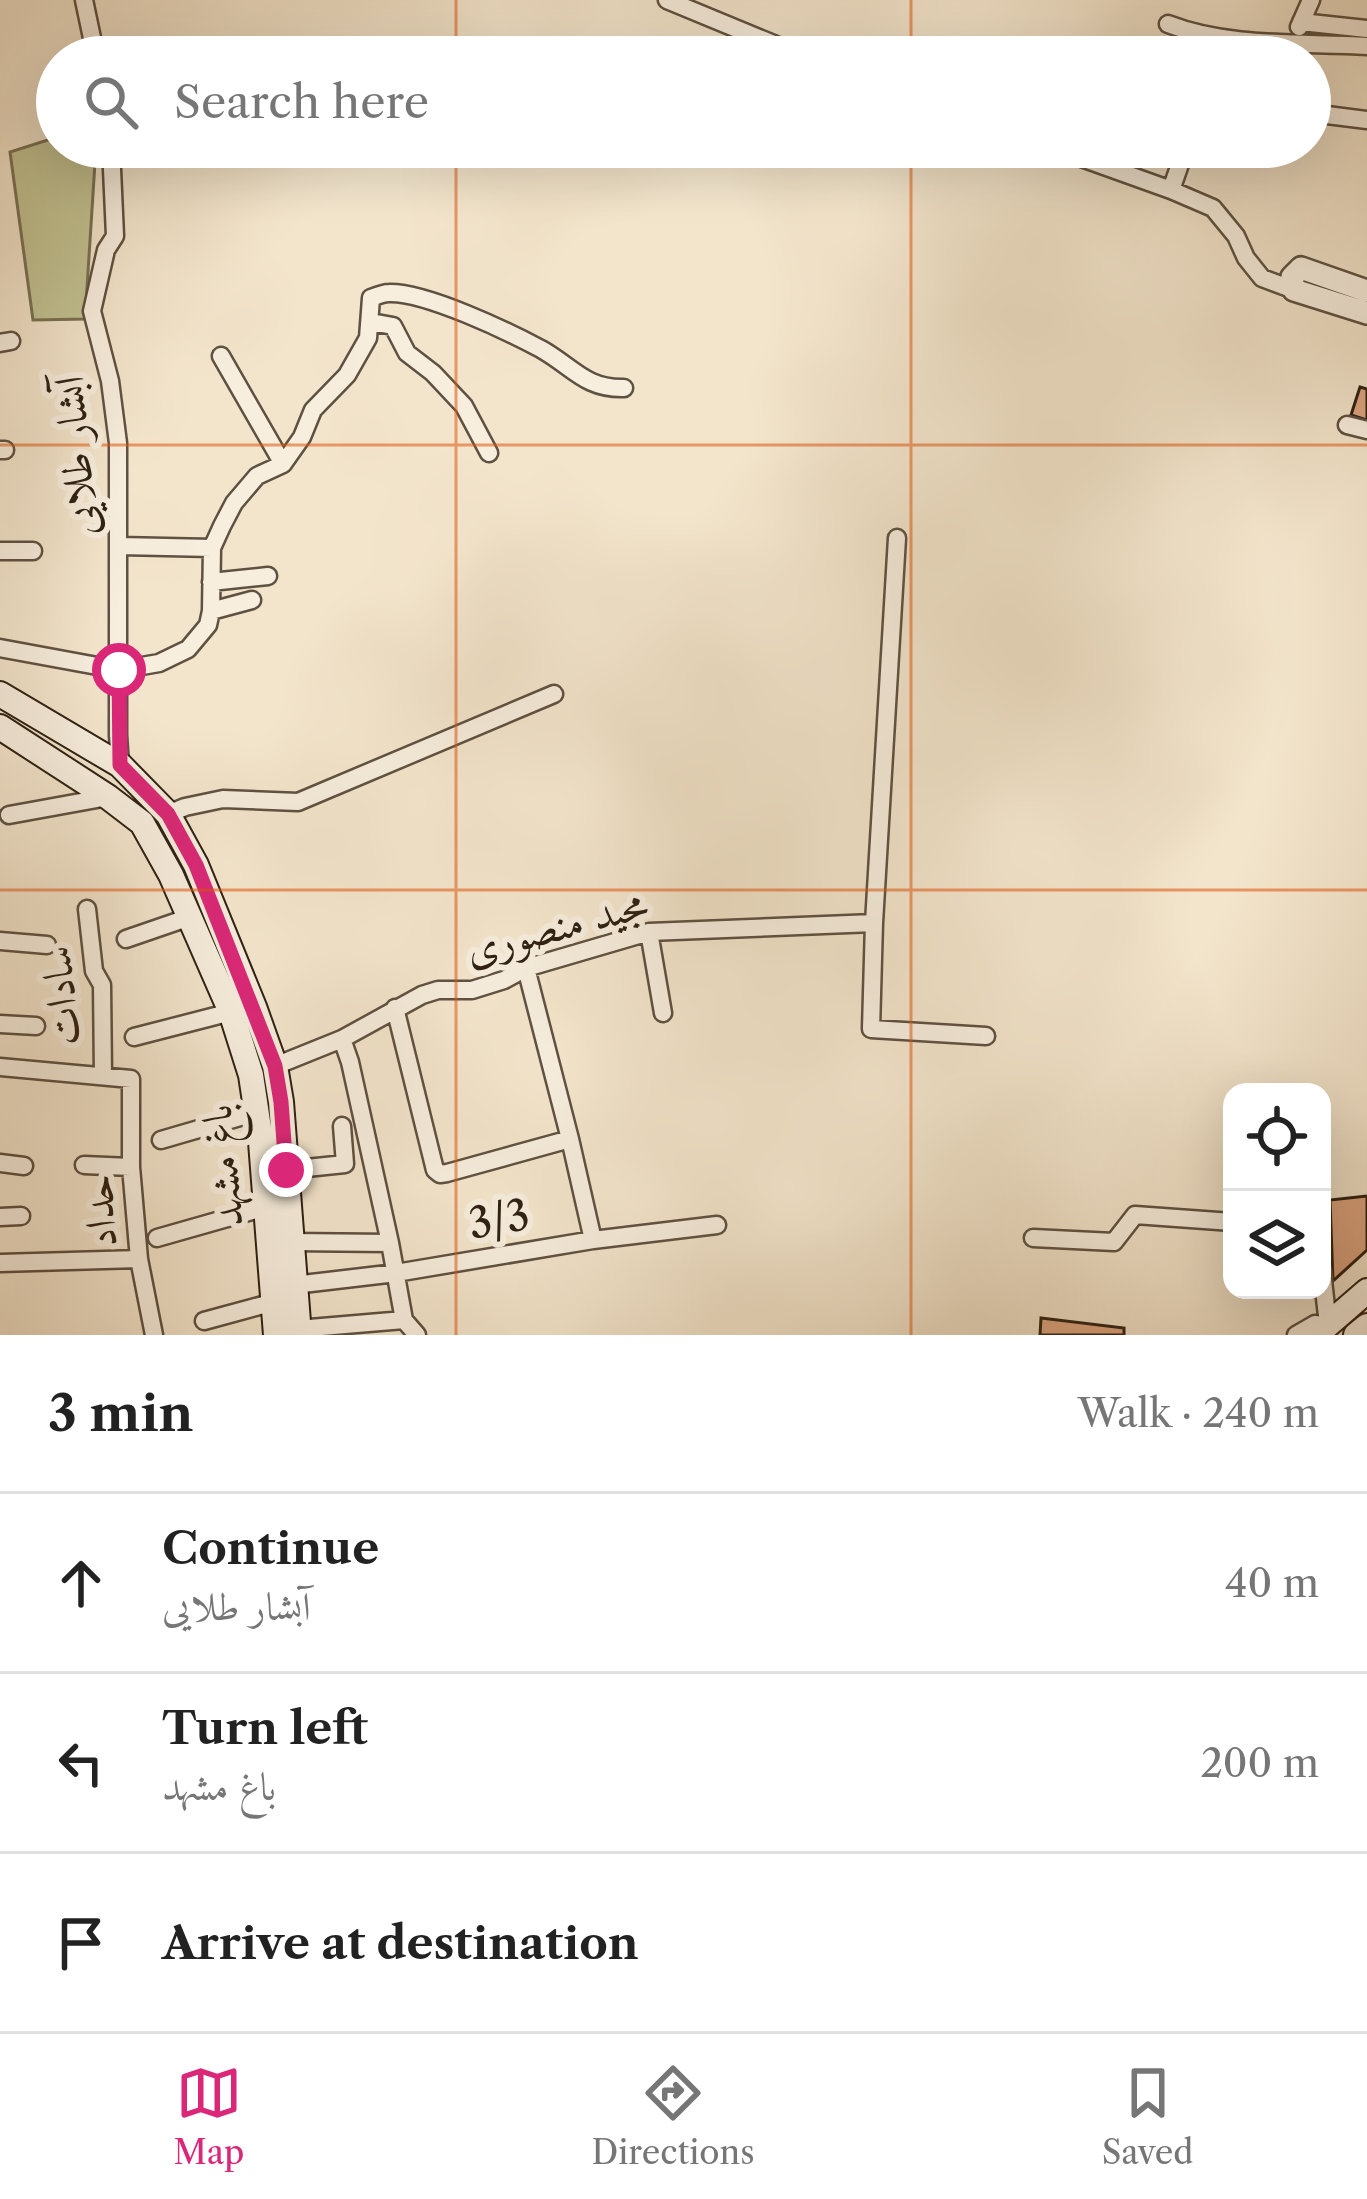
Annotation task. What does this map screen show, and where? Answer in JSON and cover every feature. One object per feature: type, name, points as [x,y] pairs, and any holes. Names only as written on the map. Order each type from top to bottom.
[{"type":"main road","name":"باغ مشهد","points":[[10,701],[120,765],[168,814],[196,865],[275,1066],[294,1285],[291,1333]]},
{"type":"main road","points":[[3,729],[23,725],[10,701]]},
{"type":"main road","name":"باغ مشهد","points":[[3,729],[142,824],[172,875],[231,1012],[251,1075],[274,1303],[291,1333]]},
{"type":"main road","points":[[41,754],[39,742],[45,732],[57,729]]},
{"type":"main road","points":[[1322,1330],[1367,1291]]},
{"type":"main road","points":[[1357,1335],[1367,1326]]},
{"type":"street","points":[[84,0],[92,36]]},
{"type":"street","points":[[668,0],[755,36]]},
{"type":"street","points":[[1295,36],[1311,0]]},
{"type":"street","points":[[1301,22],[1367,29]]},
{"type":"street","points":[[1168,24],[1199,36]]},
{"type":"street","points":[[1331,45],[1367,46]]},
{"type":"street","points":[[1331,116],[1367,120]]},
{"type":"street","name":"آبشار طلایی","points":[[112,168],[116,236],[106,250],[92,311],[110,381],[118,443],[120,765]]},
{"type":"street","points":[[1110,168],[1214,208],[1262,278],[1367,313]]},
{"type":"street","points":[[1171,190],[1179,168]]},
{"type":"street","points":[[1294,290],[1292,277],[1301,268],[1367,291]]},
{"type":"street","points":[[0,648],[119,670],[159,663],[188,649],[208,626],[212,548],[234,503],[257,476],[283,464],[313,410],[347,375],[368,338],[371,298],[387,293],[410,296],[481,320],[543,351],[600,388],[624,388]]},
{"type":"street","points":[[370,322],[393,326],[407,353],[464,406],[489,453]]},
{"type":"street","points":[[220,356],[283,464]]},
{"type":"street","points":[[1347,425],[1367,430]]},
{"type":"street","points":[[897,538],[871,1029],[986,1036]]},
{"type":"street","points":[[120,546],[212,548]]},
{"type":"street","points":[[0,551],[33,551]]},
{"type":"street","points":[[211,582],[268,576]]},
{"type":"street","points":[[211,610],[252,600]]},
{"type":"street","points":[[168,814],[223,799],[298,802],[554,694]]},
{"type":"street","points":[[9,815],[108,797]]},
{"type":"street","name":"سادات","points":[[87,909],[94,971],[103,985],[103,1076]]},
{"type":"street","points":[[126,940],[190,917]]},
{"type":"street","name":"مجید منصوری","points":[[275,1066],[342,1039],[394,1008],[439,990],[472,990],[526,968],[649,932],[874,923]]},
{"type":"street","points":[[649,932],[662,1013]]},
{"type":"street","points":[[0,940],[46,945]]},
{"type":"street","points":[[526,968],[593,1240]]},
{"type":"street","points":[[394,1008],[434,1171],[440,1174],[570,1139]]},
{"type":"street","points":[[134,1037],[231,1012]]},
{"type":"street","points":[[0,1024],[36,1026]]},
{"type":"street","points":[[291,1333],[411,1328],[342,1039]]},
{"type":"street","points":[[0,1067],[103,1076]]},
{"type":"street","name":"حداد","points":[[103,1076],[131,1079],[131,1167],[139,1259],[154,1335]]},
{"type":"street","points":[[160,1140],[257,1112]]},
{"type":"street","points":[[286,1170],[345,1164],[342,1126]]},
{"type":"street","points":[[0,1163],[24,1166]]},
{"type":"street","points":[[84,1165],[131,1167]]},
{"type":"street","points":[[157,1238],[266,1207]]},
{"type":"street","points":[[0,1217],[21,1216]]},
{"type":"street","points":[[1033,1238],[1114,1242],[1135,1216],[1223,1221]]},
{"type":"street","name":"3/3","points":[[294,1285],[717,1226]]},
{"type":"street","points":[[290,1242],[390,1243]]},
{"type":"street","points":[[0,1263],[139,1259]]},
{"type":"street","points":[[1322,1299],[1322,1330]]},
{"type":"street","points":[[204,1321],[274,1303]]},
{"type":"street","points":[[1296,1335],[1315,1324],[1322,1330]]},
{"type":"green space","points":[[36,144],[36,168],[95,168],[85,319],[33,320],[10,152]]},
{"type":"building","points":[[1360,387],[1367,389],[1367,420],[1351,415]]},
{"type":"building","points":[[1367,1196],[1367,1250],[1333,1281],[1331,1227],[1331,1200]]},
{"type":"building","points":[[1041,1318],[1124,1328],[1124,1335],[1040,1335]]},
{"type":"waterway","points":[[1304,33],[1355,37]]},
{"type":"route","points":[[119,670],[120,765],[168,814],[196,865],[275,1066],[286,1170]]}]
